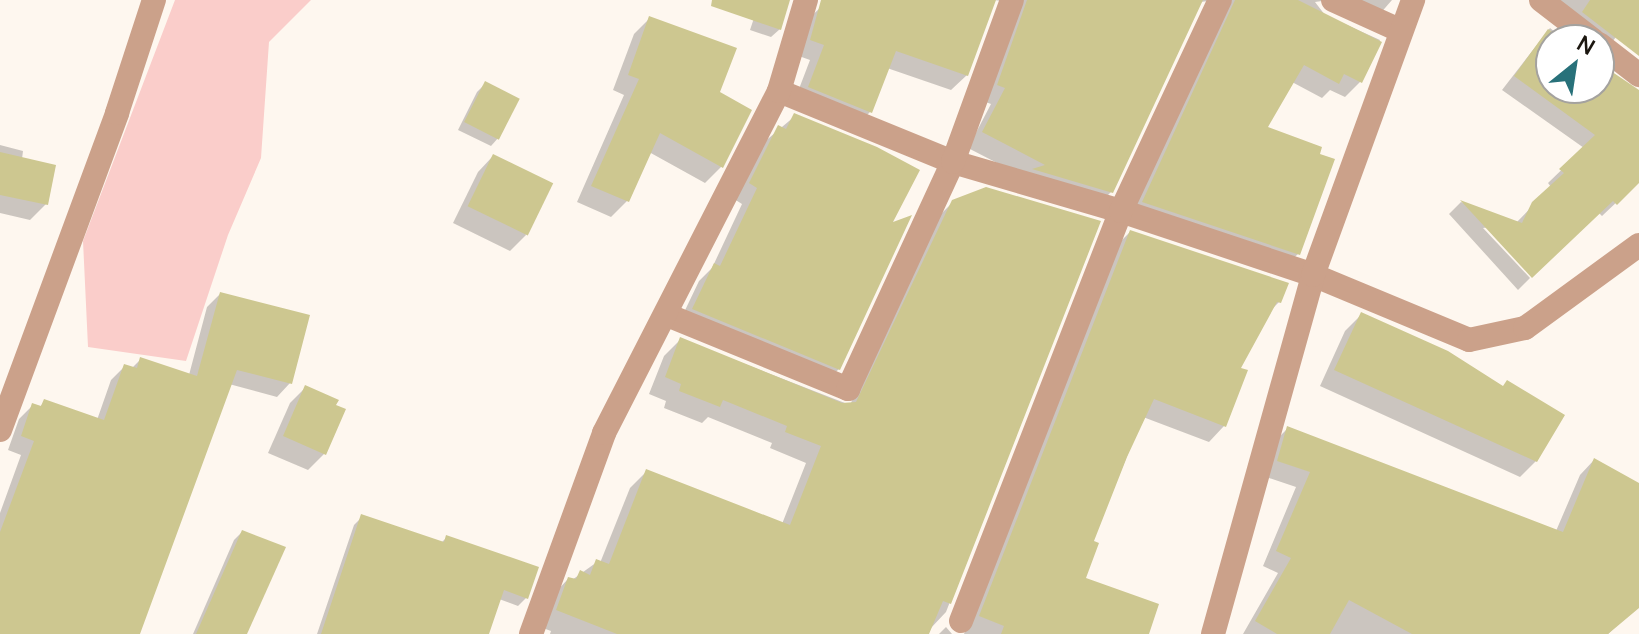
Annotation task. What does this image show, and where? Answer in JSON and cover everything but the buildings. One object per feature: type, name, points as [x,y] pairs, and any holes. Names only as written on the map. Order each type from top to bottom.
[{"type":"street","points":[[0,430],[117,113],[154,0]]},
{"type":"street","points":[[531,634],[604,433],[779,91],[806,0]]},
{"type":"street","points":[[667,315],[848,389],[953,162],[1012,0]]},
{"type":"street","points":[[961,621],[1121,211],[1220,0]]},
{"type":"street","points":[[1333,0],[1399,30]]},
{"type":"street","points":[[1213,634],[1313,275],[1399,30],[1413,0]]},
{"type":"street","points":[[1541,0],[1572,24]]},
{"type":"street","points":[[1615,56],[1639,75]]},
{"type":"street","points":[[779,91],[953,162],[1121,211],[1313,275],[1469,340],[1525,328],[1639,245]]},
{"type":"shaded area","points":[[175,0],[311,0],[269,42],[261,158],[228,235],[186,361],[88,347],[83,241]]}]
